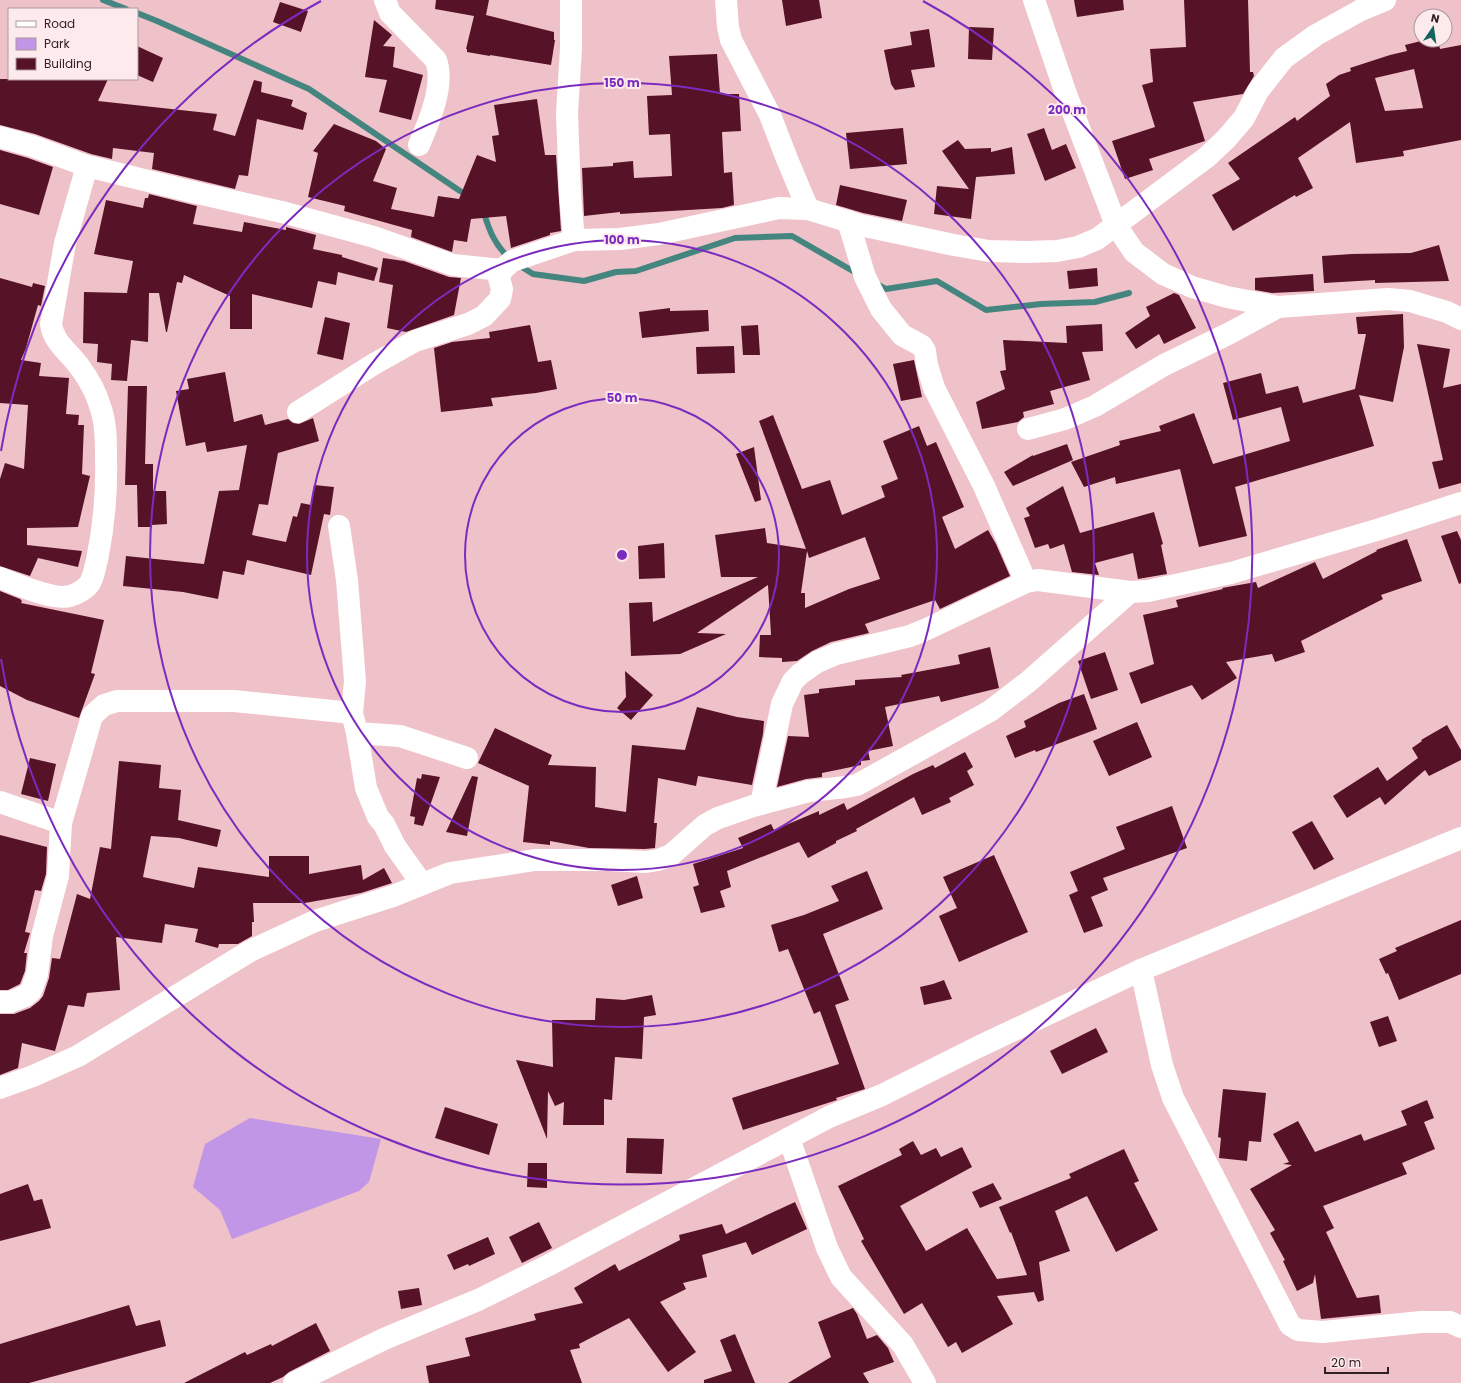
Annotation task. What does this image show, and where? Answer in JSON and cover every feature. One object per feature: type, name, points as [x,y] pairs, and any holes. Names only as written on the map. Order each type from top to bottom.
[{"type":"street","points":[[385,0],[390,13],[436,60],[439,68],[438,86],[429,122],[419,145]]},
{"type":"street","points":[[571,0],[571,48],[567,113],[570,195],[574,240]]},
{"type":"street","points":[[726,0],[728,27],[731,40],[770,116],[808,209]]},
{"type":"street","points":[[1034,0],[1066,94],[1116,225],[1134,252],[1163,274],[1192,287],[1227,297],[1278,307],[1388,299],[1410,302],[1447,312],[1461,319]]},
{"type":"street","points":[[298,412],[374,364],[415,341],[468,324],[484,316],[500,300],[502,289],[499,278],[502,270],[512,261],[574,240],[620,239],[659,234],[779,208],[808,209],[848,221],[954,246],[989,251],[1057,251],[1078,247],[1097,239],[1159,191],[1207,157],[1226,139],[1244,118],[1258,91],[1284,58],[1316,35],[1361,10],[1385,0]]},
{"type":"street","points":[[0,137],[32,146],[87,166],[286,213],[374,237],[453,265],[502,270]]},
{"type":"street","points":[[0,578],[47,594],[68,596],[75,594],[86,588],[92,578],[102,536],[107,477],[106,438],[101,407],[87,378],[52,332],[65,243],[87,166]]},
{"type":"street","points":[[848,221],[865,277],[881,309],[902,335],[922,346],[934,388],[984,486],[1026,582]]},
{"type":"street","points":[[1028,429],[1065,419],[1095,406],[1164,365],[1228,334],[1278,307]]},
{"type":"street","points":[[761,804],[782,704],[793,681],[817,662],[836,654],[910,636],[1026,582],[1038,580],[1130,592],[1148,591],[1230,573],[1380,530],[1461,503]]},
{"type":"street","points":[[339,526],[347,580],[355,681],[354,723],[366,788],[378,817],[384,824],[395,846],[422,884]]},
{"type":"street","points":[[0,1088],[33,1076],[78,1056],[250,951],[315,921],[393,896],[450,872],[535,860],[609,860],[646,862],[658,860],[671,855],[705,824],[718,818],[761,804],[809,792],[857,784],[990,711],[1064,652],[1130,592]]},
{"type":"street","points":[[0,1002],[10,1002],[25,996],[31,991],[37,974],[42,936],[58,876],[61,823],[92,716],[104,705],[117,701],[234,701],[354,723],[467,758]]},
{"type":"street","points":[[0,802],[61,823]]},
{"type":"street","points":[[294,1383],[384,1339],[478,1300],[549,1265],[829,1117],[882,1095],[978,1047],[1141,970],[1461,838]]},
{"type":"street","points":[[1141,970],[1162,1065],[1172,1098],[1290,1325],[1298,1330],[1324,1332],[1421,1322],[1450,1322],[1461,1327]]},
{"type":"street","points":[[789,1138],[827,1248],[841,1277],[903,1346],[925,1383]]},
{"type":"green space","points":[[250,1118],[381,1139],[369,1182],[359,1191],[232,1239],[220,1210],[193,1187],[205,1144]]},
{"type":"building","points":[[436,0],[489,0],[486,15],[554,32],[555,40],[551,65],[467,52],[466,49],[474,16],[435,9]]},
{"type":"building","points":[[782,0],[819,0],[822,18],[786,26]]},
{"type":"building","points":[[1074,0],[1123,0],[1124,10],[1077,17]]},
{"type":"building","points":[[1184,0],[1248,0],[1250,72],[1253,72],[1254,76],[1243,94],[1193,102],[1205,141],[1149,159],[1153,170],[1125,179],[1112,141],[1155,127],[1142,85],[1153,82],[1150,49],[1186,47]]},
{"type":"building","points":[[280,2],[308,11],[301,32],[273,22]]},
{"type":"building","points":[[374,20],[392,35],[383,46],[395,47],[393,67],[423,75],[411,120],[379,112],[387,80],[365,77]]},
{"type":"building","points":[[969,27],[994,28],[992,60],[968,59]]},
{"type":"building","points":[[929,29],[935,67],[911,70],[915,87],[895,90],[891,84],[884,50],[912,45],[910,32]]},
{"type":"building","points":[[1413,43],[1413,48],[1440,49],[1453,48],[1453,47],[1461,45],[1461,140],[1403,151],[1404,156],[1356,163],[1350,122],[1298,158],[1313,188],[1296,197],[1295,195],[1233,231],[1212,195],[1240,179],[1228,163],[1295,117],[1297,121],[1330,96],[1326,84],[1339,75],[1351,71],[1350,68],[1407,51],[1405,45]],"holes":[[[1414,69],[1423,108],[1385,111],[1375,78]]]},
{"type":"building","points":[[138,46],[163,58],[153,82],[138,75]]},
{"type":"building","points":[[717,54],[720,94],[739,94],[741,131],[722,132],[724,173],[732,172],[734,205],[722,208],[620,214],[620,212],[584,216],[582,168],[613,166],[613,163],[633,161],[634,178],[672,176],[670,134],[649,135],[647,96],[672,95],[669,56]]},
{"type":"building","points":[[0,79],[108,80],[98,101],[217,114],[213,130],[235,136],[254,80],[262,82],[261,92],[293,100],[291,106],[307,113],[303,130],[257,119],[248,176],[239,175],[235,189],[152,169],[154,153],[113,148],[112,159],[91,154],[35,134],[0,125]]},
{"type":"building","points":[[537,99],[545,155],[556,155],[561,231],[550,233],[550,235],[511,248],[506,216],[471,219],[467,242],[454,240],[452,252],[411,237],[412,230],[344,211],[345,206],[308,197],[318,153],[313,151],[334,124],[376,141],[386,149],[373,181],[397,188],[391,209],[434,217],[438,196],[459,199],[477,155],[496,162],[492,136],[499,135],[494,105]]},
{"type":"building","points":[[903,128],[907,164],[850,169],[846,133]]},
{"type":"building","points":[[1044,128],[1052,150],[1066,144],[1076,168],[1045,181],[1027,134]]},
{"type":"building","points":[[958,140],[965,149],[991,148],[991,152],[1012,147],[1015,174],[976,177],[971,219],[934,214],[937,186],[969,189],[942,151]]},
{"type":"building","points":[[0,150],[53,167],[39,215],[0,204]]},
{"type":"building","points":[[840,185],[907,200],[902,221],[863,213],[836,205]]},
{"type":"building","points":[[149,194],[197,206],[193,224],[242,232],[244,222],[286,230],[286,227],[316,235],[313,249],[342,255],[342,257],[378,268],[374,281],[338,272],[336,285],[318,281],[312,308],[252,294],[252,329],[230,329],[230,296],[184,275],[182,283],[177,282],[167,332],[159,293],[149,293],[148,342],[131,340],[127,381],[111,380],[112,364],[97,362],[98,344],[83,343],[84,292],[127,293],[133,261],[94,254],[106,200],[143,208],[145,198],[148,198]]},
{"type":"building","points":[[1439,245],[1449,281],[1375,283],[1375,280],[1324,283],[1322,256],[1411,253]]},
{"type":"building","points":[[383,258],[404,261],[449,277],[461,278],[454,315],[406,332],[387,328],[393,285],[379,282]]},
{"type":"building","points":[[1097,268],[1098,286],[1069,289],[1067,271]]},
{"type":"building","points":[[1313,274],[1314,291],[1272,293],[1255,290],[1255,278]]},
{"type":"building","points":[[0,278],[32,287],[33,283],[45,286],[41,306],[38,305],[26,348],[21,360],[41,363],[39,376],[69,378],[66,414],[79,415],[78,425],[84,425],[82,474],[90,476],[78,527],[27,528],[27,545],[82,551],[78,567],[38,558],[30,576],[0,566],[0,479],[5,463],[24,469],[28,405],[0,403]]},
{"type":"building","points":[[1174,293],[1179,295],[1196,328],[1164,344],[1159,334],[1136,349],[1125,333],[1150,316],[1146,307]]},
{"type":"building","points":[[670,308],[670,311],[708,310],[709,331],[642,338],[639,312]]},
{"type":"building","points":[[1403,314],[1404,347],[1393,402],[1359,395],[1374,446],[1235,487],[1247,536],[1199,547],[1180,469],[1116,484],[1115,477],[1084,487],[1071,462],[1120,445],[1119,441],[1161,431],[1159,426],[1194,413],[1213,464],[1290,441],[1281,407],[1233,420],[1223,383],[1261,373],[1266,394],[1298,386],[1303,403],[1355,389],[1366,334],[1358,334],[1356,317]]},
{"type":"building","points":[[325,317],[350,323],[343,360],[317,354]]},
{"type":"building","points":[[1102,324],[1103,351],[1082,352],[1090,380],[1050,391],[1054,404],[1023,412],[1024,417],[1018,422],[982,429],[976,402],[1005,389],[1000,371],[1006,370],[1003,340],[1067,343],[1066,326]]},
{"type":"building","points":[[530,325],[538,362],[551,360],[557,389],[491,398],[493,406],[441,412],[434,348],[452,342],[490,338],[489,332]]},
{"type":"building","points":[[758,325],[760,355],[743,355],[741,326]]},
{"type":"building","points":[[1417,344],[1450,349],[1443,388],[1461,384],[1461,483],[1439,489],[1432,462],[1443,460]]},
{"type":"building","points":[[734,346],[735,373],[697,374],[696,347]]},
{"type":"building","points":[[914,360],[922,397],[901,401],[893,364]]},
{"type":"building","points":[[225,372],[234,422],[262,414],[265,425],[288,419],[293,423],[299,424],[313,418],[319,441],[278,453],[268,505],[259,504],[252,535],[286,542],[293,516],[297,517],[301,503],[311,505],[314,485],[334,487],[330,515],[324,514],[311,575],[247,560],[244,575],[223,571],[218,599],[183,592],[123,586],[126,556],[204,564],[219,491],[239,490],[247,445],[207,452],[205,442],[186,446],[176,391],[189,389],[187,379]]},
{"type":"building","points":[[128,386],[147,386],[145,464],[153,464],[153,491],[166,491],[167,524],[152,525],[152,527],[138,527],[137,485],[125,485]]},
{"type":"building","points":[[773,415],[802,489],[830,480],[842,515],[885,497],[881,486],[898,479],[883,441],[919,426],[927,446],[936,442],[964,507],[942,517],[955,549],[988,530],[1010,576],[940,609],[935,600],[865,624],[869,633],[831,642],[812,651],[797,661],[782,662],[782,658],[759,657],[760,635],[771,635],[768,585],[697,633],[726,634],[680,654],[631,656],[629,603],[652,602],[653,622],[758,577],[721,577],[715,535],[765,528],[767,543],[806,549],[759,421]],"holes":[[[865,537],[880,579],[849,589],[805,608],[805,593],[801,593],[807,551],[809,558]]]},
{"type":"building","points":[[1067,444],[1073,460],[1013,486],[1004,472],[1033,455]]},
{"type":"building","points":[[754,447],[761,500],[755,502],[736,454]]},
{"type":"building","points":[[1063,486],[1080,533],[1154,512],[1163,544],[1161,545],[1167,574],[1138,579],[1133,553],[1095,563],[1099,575],[1072,572],[1064,544],[1050,549],[1048,544],[1035,548],[1024,518],[1030,516],[1026,508]]},
{"type":"building","points":[[1457,531],[1461,540],[1461,583],[1459,584],[1441,536]]},
{"type":"building","points":[[1407,539],[1422,581],[1381,595],[1383,599],[1301,641],[1305,652],[1275,662],[1272,654],[1226,662],[1237,678],[1202,700],[1192,685],[1141,704],[1129,673],[1154,664],[1143,615],[1178,607],[1176,600],[1223,589],[1222,588],[1256,582],[1258,588],[1315,562],[1323,579],[1377,551],[1376,550]]},
{"type":"building","points":[[664,543],[665,578],[639,579],[638,546]]},
{"type":"building","points":[[0,591],[20,599],[22,601],[21,603],[104,620],[91,673],[95,674],[79,718],[27,700],[0,686]]},
{"type":"building","points":[[990,647],[999,688],[941,702],[939,696],[885,707],[893,746],[868,751],[870,760],[861,761],[861,765],[822,773],[822,777],[806,779],[777,787],[788,736],[809,737],[804,695],[819,693],[819,689],[855,685],[855,680],[902,677],[901,675],[960,664],[958,655]]},
{"type":"building","points":[[1105,652],[1118,690],[1091,699],[1078,661]]},
{"type":"building","points":[[625,671],[653,695],[631,720],[617,708],[626,697]]},
{"type":"building","points":[[1084,694],[1097,729],[1036,752],[1035,750],[1015,758],[1006,736],[1026,727],[1024,721],[1059,703]]},
{"type":"building","points":[[697,707],[737,717],[764,721],[763,734],[752,785],[698,776],[696,786],[658,778],[654,823],[657,823],[655,848],[589,848],[550,841],[550,845],[523,842],[529,786],[478,763],[495,728],[552,755],[548,765],[596,767],[595,807],[626,812],[632,745],[685,750]]},
{"type":"building","points":[[1137,722],[1152,757],[1109,776],[1093,741]]},
{"type":"building","points":[[1447,725],[1461,750],[1461,760],[1429,776],[1425,770],[1385,805],[1380,797],[1347,818],[1333,796],[1378,767],[1387,781],[1418,758],[1412,748],[1422,741],[1421,740]]},
{"type":"building","points":[[965,752],[973,767],[967,771],[974,785],[949,798],[951,802],[922,815],[914,797],[808,858],[799,842],[727,871],[731,887],[720,891],[725,907],[701,913],[693,887],[699,885],[693,864],[743,848],[738,838],[771,824],[774,830],[819,811],[819,815],[844,803],[847,810],[913,774],[933,765],[935,768]]},
{"type":"building","points":[[30,758],[56,764],[48,801],[21,794]]},
{"type":"building","points":[[119,761],[161,765],[159,788],[181,790],[178,820],[221,830],[217,847],[179,838],[151,836],[143,877],[194,888],[198,867],[269,877],[269,856],[309,856],[309,874],[361,865],[363,880],[384,868],[392,883],[361,893],[305,903],[253,903],[254,922],[252,922],[252,936],[238,944],[219,944],[218,948],[195,942],[198,929],[165,924],[162,943],[116,937],[120,990],[87,993],[84,1007],[68,1005],[55,1051],[22,1043],[18,1068],[0,1075],[0,1014],[14,1014],[30,1008],[43,996],[49,978],[52,958],[60,959],[77,894],[90,899],[100,847],[111,849]]},
{"type":"building","points":[[422,774],[440,777],[423,826],[414,824],[415,817],[410,816],[417,778],[421,779]]},
{"type":"building","points":[[472,776],[478,777],[467,836],[446,832]]},
{"type":"building","points":[[1172,806],[1187,848],[1103,878],[1108,890],[1091,897],[1103,926],[1084,933],[1069,895],[1078,891],[1070,872],[1125,849],[1116,827]]},
{"type":"building","points":[[1312,821],[1334,859],[1314,870],[1292,832]]},
{"type":"building","points":[[0,835],[47,847],[46,874],[41,891],[35,890],[25,932],[30,933],[24,953],[27,953],[25,971],[20,984],[8,990],[0,990]]},
{"type":"building","points":[[994,855],[1028,932],[959,962],[939,916],[957,908],[943,877]]},
{"type":"building","points":[[867,871],[883,909],[823,934],[849,1000],[835,1005],[865,1089],[836,1098],[837,1100],[743,1130],[732,1098],[839,1064],[820,1011],[814,1014],[788,949],[779,952],[771,925],[804,915],[839,901],[831,886]]},
{"type":"building","points":[[637,876],[643,898],[618,906],[611,885]]},
{"type":"building","points":[[1461,920],[1461,974],[1399,1000],[1388,973],[1386,974],[1379,959],[1397,951],[1395,948]]},
{"type":"building","points":[[944,980],[952,999],[924,1005],[920,987]]},
{"type":"building","points":[[652,995],[656,1015],[644,1017],[642,1059],[615,1057],[612,1100],[604,1099],[604,1125],[563,1125],[564,1102],[555,1106],[548,1091],[547,1139],[516,1060],[553,1067],[552,1020],[595,1020],[596,998],[624,1000]]},
{"type":"building","points":[[1388,1016],[1397,1041],[1379,1047],[1370,1022]]},
{"type":"building","points":[[1096,1028],[1108,1052],[1062,1074],[1050,1051]]},
{"type":"building","points":[[1223,1089],[1266,1093],[1261,1142],[1249,1141],[1247,1161],[1219,1158],[1221,1138],[1218,1137]]},
{"type":"building","points":[[1427,1100],[1434,1118],[1424,1122],[1435,1149],[1402,1163],[1407,1174],[1323,1206],[1334,1228],[1326,1232],[1357,1298],[1379,1295],[1381,1313],[1321,1319],[1315,1274],[1313,1283],[1297,1291],[1283,1261],[1285,1260],[1270,1233],[1275,1230],[1250,1189],[1292,1165],[1283,1164],[1289,1162],[1273,1134],[1298,1121],[1315,1152],[1361,1134],[1364,1141],[1407,1125],[1401,1111]]},
{"type":"building","points":[[445,1107],[498,1124],[489,1155],[435,1138]]},
{"type":"building","points":[[627,1138],[664,1139],[662,1174],[626,1173]]},
{"type":"building","points":[[913,1141],[921,1155],[936,1148],[941,1157],[962,1147],[972,1167],[900,1206],[926,1251],[967,1228],[997,1279],[1027,1275],[1011,1232],[1010,1233],[999,1207],[1071,1178],[1069,1174],[1124,1149],[1139,1181],[1134,1183],[1158,1230],[1116,1252],[1087,1196],[1055,1211],[1070,1251],[1039,1262],[1044,1300],[1038,1302],[1034,1292],[997,1296],[1013,1324],[962,1353],[956,1342],[948,1347],[922,1303],[904,1314],[861,1241],[864,1239],[838,1186],[902,1155],[899,1149]]},
{"type":"building","points":[[528,1163],[547,1163],[547,1188],[527,1187]]},
{"type":"building","points":[[993,1183],[1002,1199],[980,1208],[972,1192]]},
{"type":"building","points":[[28,1184],[34,1201],[42,1199],[51,1228],[0,1241],[0,1194]]},
{"type":"building","points":[[795,1202],[807,1229],[752,1255],[746,1242],[702,1255],[707,1277],[683,1283],[686,1289],[660,1302],[696,1352],[668,1372],[629,1318],[579,1344],[580,1348],[570,1350],[582,1383],[429,1383],[426,1366],[470,1356],[465,1338],[536,1320],[534,1314],[583,1303],[574,1288],[615,1264],[619,1271],[680,1240],[679,1235],[722,1224],[726,1234]]},
{"type":"building","points":[[539,1222],[552,1248],[522,1263],[509,1237]]},
{"type":"building","points":[[488,1237],[495,1254],[469,1266],[468,1264],[454,1270],[447,1255]]},
{"type":"building","points":[[419,1288],[422,1305],[401,1309],[398,1291]]},
{"type":"building","points":[[129,1305],[136,1326],[160,1320],[166,1346],[29,1383],[0,1383],[0,1344]]},
{"type":"building","points":[[853,1308],[867,1339],[877,1335],[888,1348],[894,1362],[863,1373],[869,1383],[788,1383],[831,1357],[818,1322]]},
{"type":"building","points":[[316,1323],[330,1351],[270,1383],[184,1383],[245,1352],[247,1355],[271,1344],[272,1346]]},
{"type":"building","points":[[735,1334],[755,1383],[704,1383],[704,1380],[732,1371],[720,1340]]},
{"type":"waterway","points":[[103,0],[123,8]]},
{"type":"waterway","points":[[138,13],[309,89],[469,196]]},
{"type":"waterway","points":[[483,210],[493,236],[500,248],[510,259]]},
{"type":"waterway","points":[[517,264],[533,274],[584,281],[616,272],[636,271],[735,238],[792,236],[858,274]]},
{"type":"waterway","points":[[877,284],[886,289],[937,281],[986,310],[1041,304],[1095,302],[1129,293]]}]
